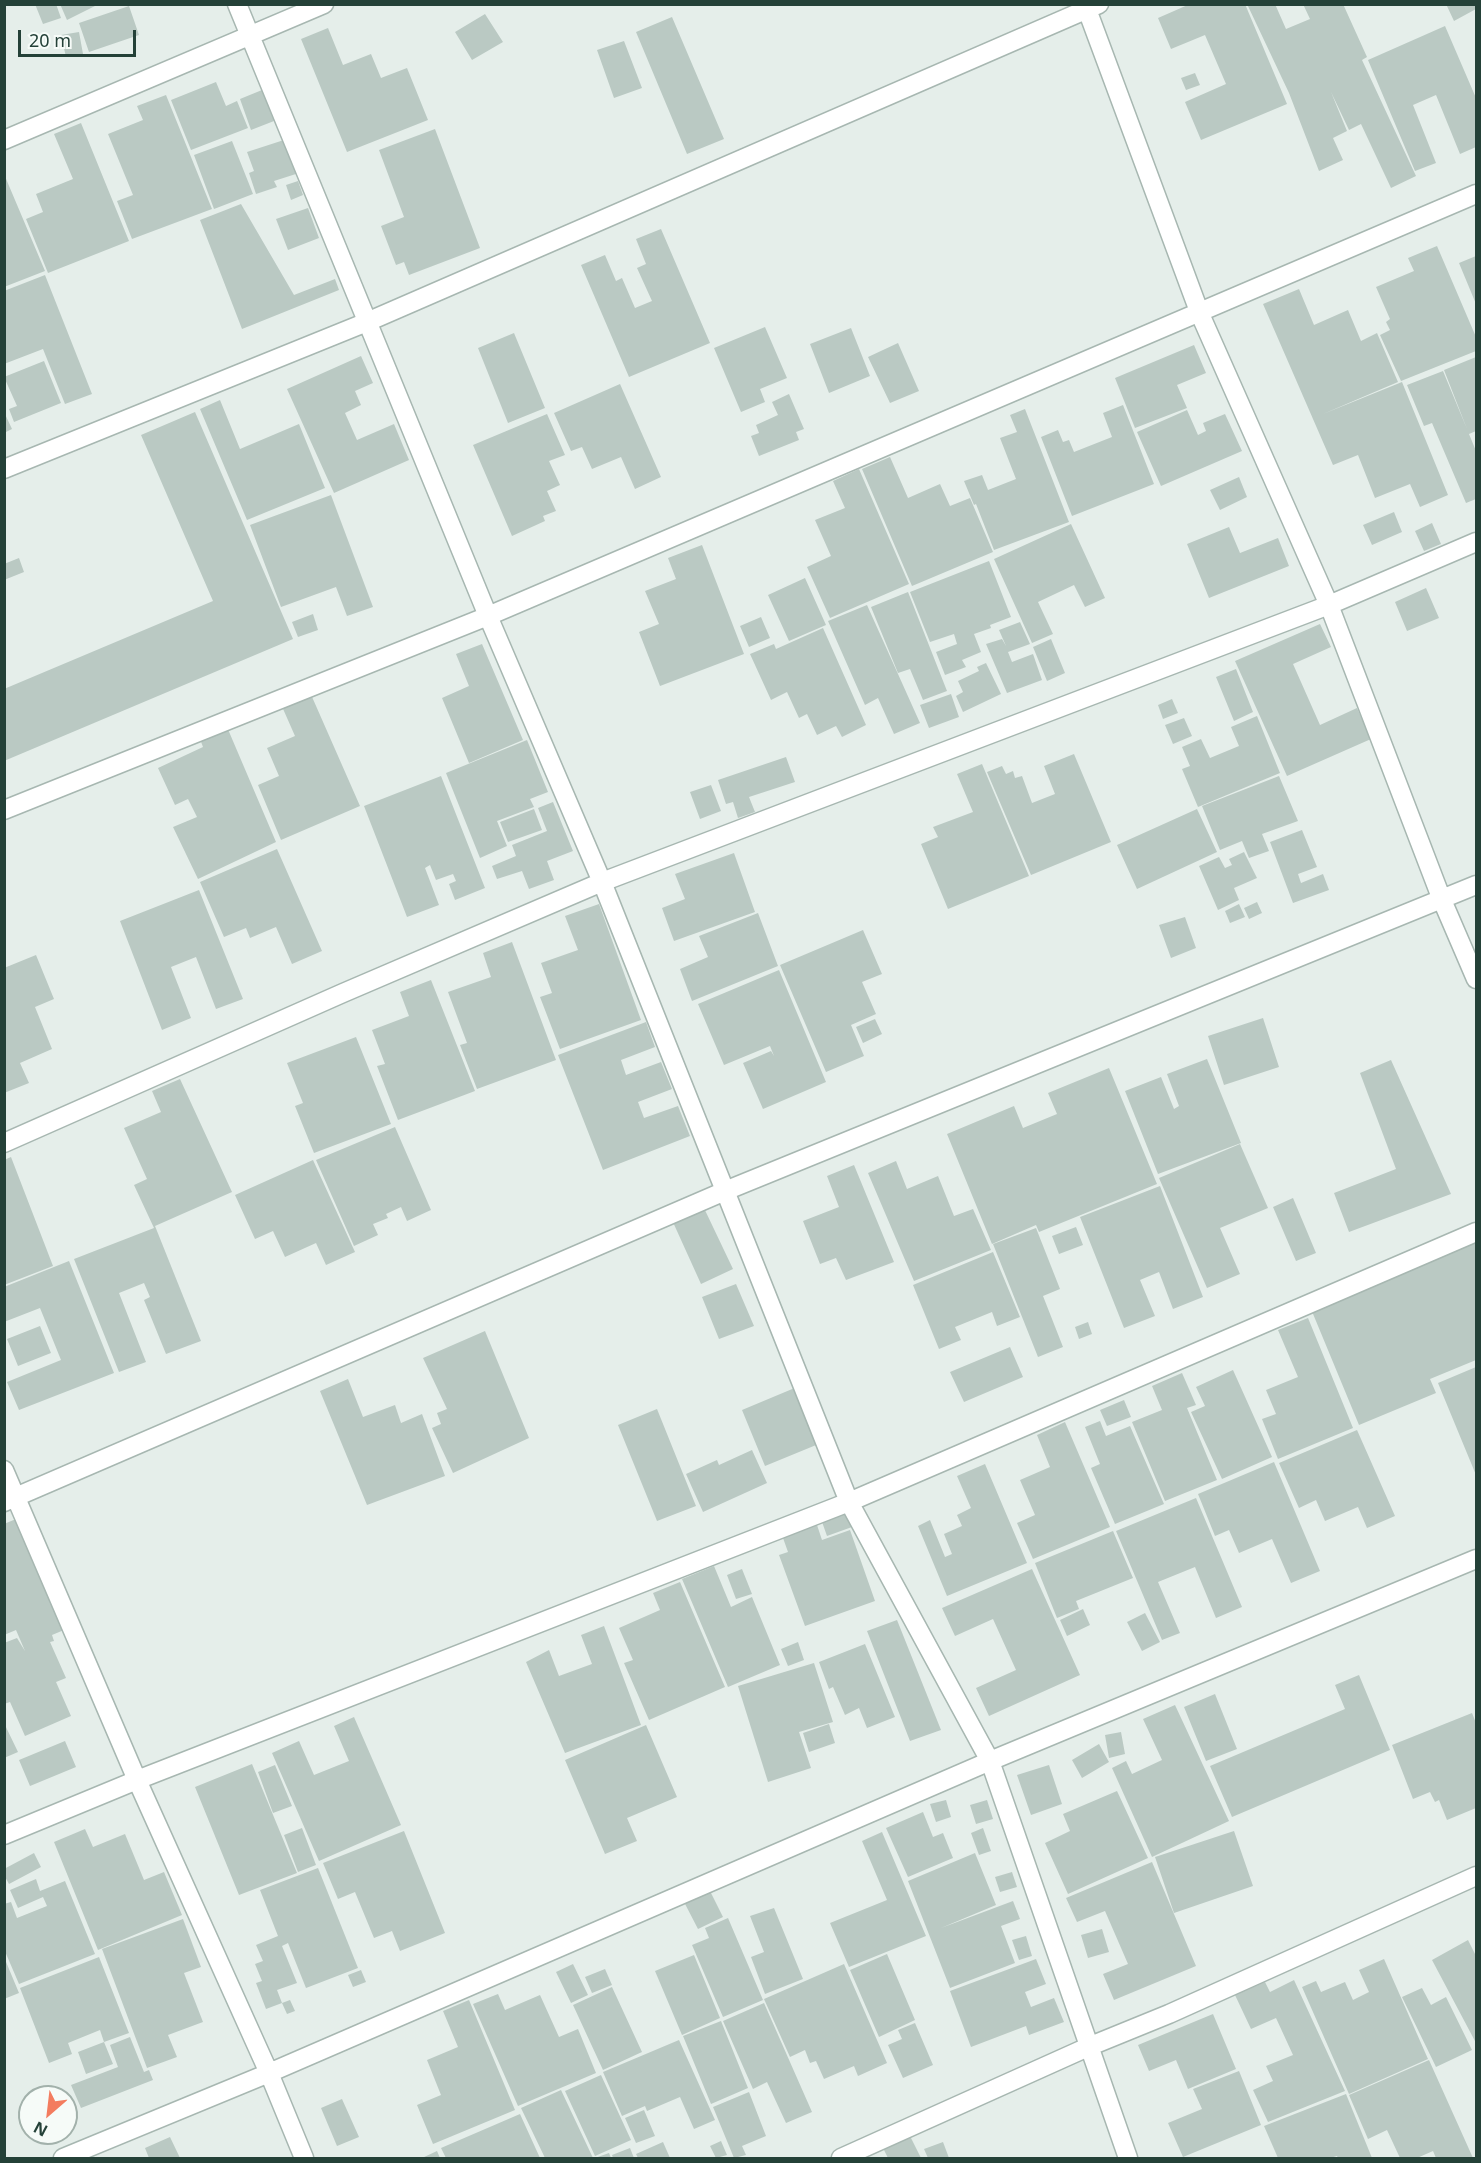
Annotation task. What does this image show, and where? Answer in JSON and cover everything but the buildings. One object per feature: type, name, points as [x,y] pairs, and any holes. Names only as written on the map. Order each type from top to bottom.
[{"type":"street","points":[[237,4],[488,616],[602,882],[849,1502],[990,1761],[1128,2158]]},
{"type":"street","points":[[4,140],[324,4]]},
{"type":"street","points":[[4,469],[367,322],[1090,6],[1200,314],[1329,605],[1442,900],[1476,979]]},
{"type":"street","points":[[4,810],[488,616],[1200,314],[1476,194]]},
{"type":"street","points":[[4,1143],[343,993],[602,882],[1329,605],[1476,542]]},
{"type":"street","points":[[10,1499],[725,1191],[1476,885]]},
{"type":"street","points":[[4,1835],[137,1780],[849,1502],[1476,1232]]},
{"type":"street","points":[[4,1470],[10,1499],[269,2073],[304,2158]]},
{"type":"street","points":[[63,2158],[269,2073],[990,1761],[1476,1559]]},
{"type":"street","points":[[840,2158],[1476,1876]]}]
